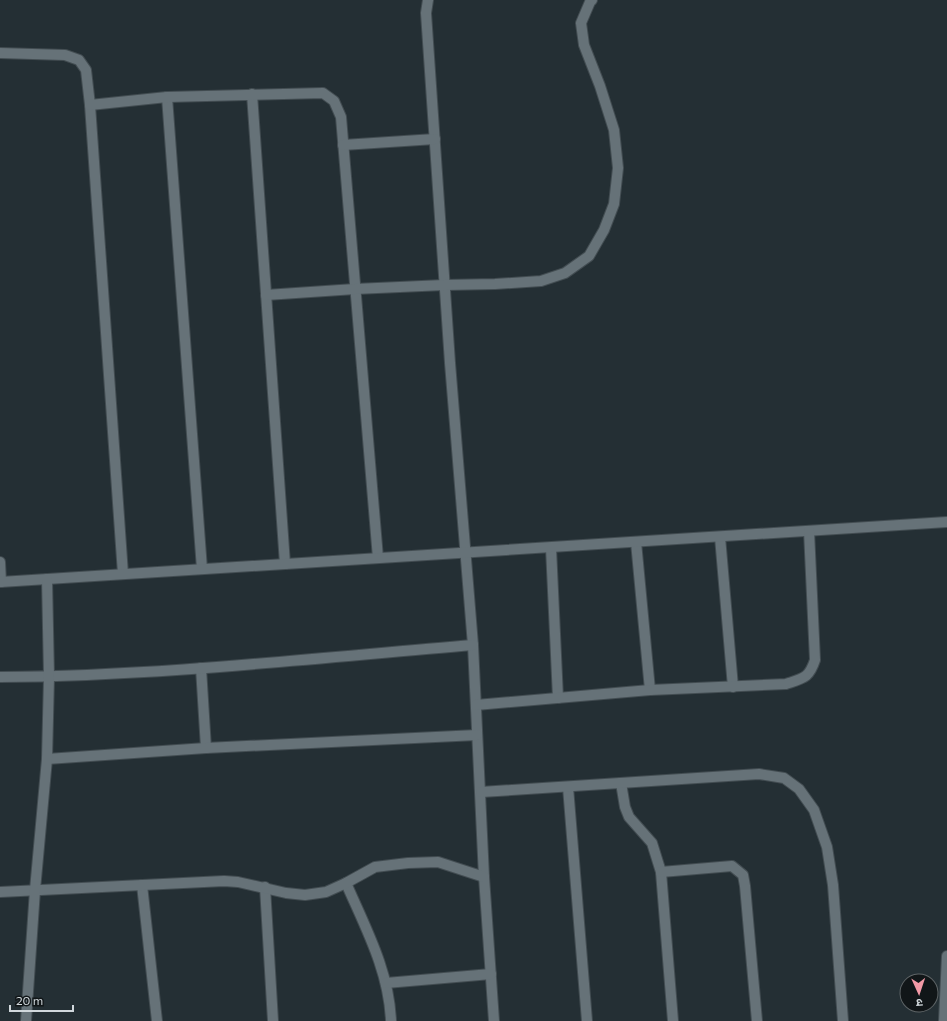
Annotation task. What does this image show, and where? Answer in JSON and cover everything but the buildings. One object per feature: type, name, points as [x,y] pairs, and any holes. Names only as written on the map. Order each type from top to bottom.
[{"type":"street","points":[[428,0],[426,13],[444,285],[473,644],[484,877],[494,1021]]},
{"type":"street","points":[[266,295],[355,289],[541,281],[566,273],[589,256],[604,230],[614,204],[618,168],[614,130],[600,86],[584,45],[581,22],[592,0]]},
{"type":"street","points":[[0,53],[65,55],[79,60],[86,70],[90,106],[123,574]]},
{"type":"street","points":[[90,106],[167,97],[252,94],[323,93],[334,101],[341,117],[344,145],[378,558]]},
{"type":"street","points":[[252,94],[285,564]]},
{"type":"street","points":[[167,97],[202,569]]},
{"type":"street","points":[[344,145],[435,139]]},
{"type":"street","points":[[0,562],[0,582],[947,522]]},
{"type":"street","points":[[476,705],[650,690],[786,684],[802,679],[811,672],[815,660],[810,531]]},
{"type":"street","points":[[720,537],[733,687]]},
{"type":"street","points":[[636,542],[650,690]]},
{"type":"street","points":[[551,548],[558,698]]},
{"type":"street","points":[[26,1021],[35,890],[47,760],[49,677],[47,579]]},
{"type":"street","points":[[0,677],[49,677],[201,668],[473,644]]},
{"type":"street","points":[[201,668],[206,748]]},
{"type":"street","points":[[47,760],[206,748],[477,735]]},
{"type":"street","points":[[481,792],[759,774],[784,778],[799,789],[814,810],[827,847],[833,885],[843,1021]]},
{"type":"street","points":[[621,783],[625,807],[629,817],[652,843],[661,872],[673,1021]]},
{"type":"street","points":[[568,787],[587,1021]]},
{"type":"street","points":[[0,892],[224,881],[238,882],[286,893],[305,895],[326,892],[375,868],[408,863],[438,862],[484,877]]},
{"type":"street","points":[[661,872],[732,866],[743,875],[757,1021]]},
{"type":"street","points":[[346,883],[376,953],[386,983],[391,1021]]},
{"type":"street","points":[[142,885],[157,1021]]},
{"type":"street","points":[[265,888],[273,1021]]},
{"type":"street","points":[[944,1021],[947,956]]},
{"type":"street","points":[[386,983],[491,974]]}]
